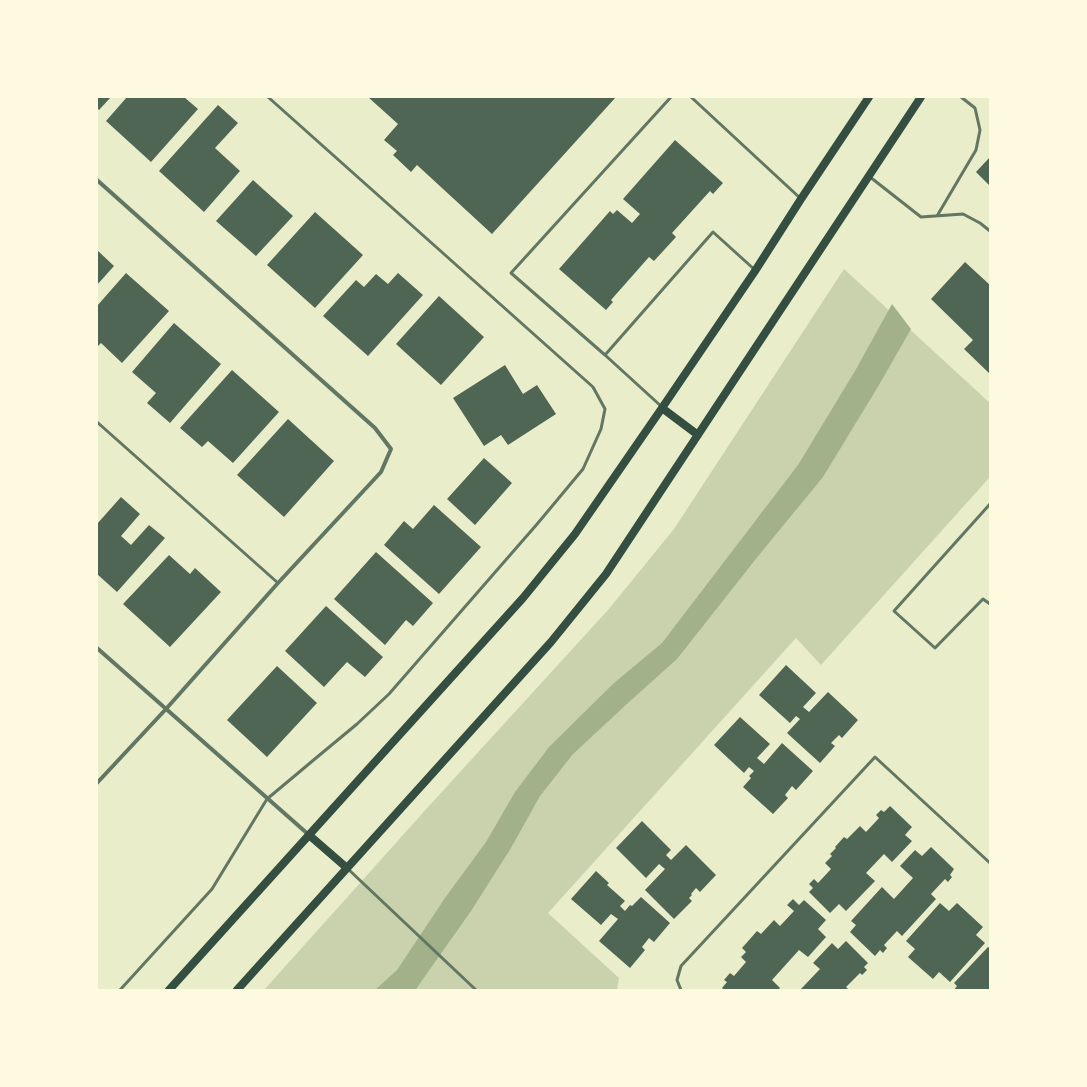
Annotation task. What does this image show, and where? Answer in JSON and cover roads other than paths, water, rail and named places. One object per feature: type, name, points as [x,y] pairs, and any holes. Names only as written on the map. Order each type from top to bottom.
[{"type":"main road","points":[[169,990],[523,598],[575,534],[755,271],[869,97]]},
{"type":"main road","points":[[237,990],[551,642],[606,574],[921,97]]},
{"type":"main road","points":[[662,408],[698,435]]},
{"type":"main road","points":[[309,835],[346,868]]},
{"type":"street","points":[[97,180],[376,428],[391,449],[381,472],[278,583],[166,709],[97,783]]},
{"type":"street","points":[[97,648],[309,835]]},
{"type":"lane","points":[[120,990],[212,890],[267,799],[357,724],[389,694],[538,523],[583,469],[601,429],[605,409],[593,387],[268,97]]},
{"type":"lane","points":[[662,408],[605,355],[511,273],[671,97]]},
{"type":"lane","points":[[691,97],[801,199]]},
{"type":"lane","points":[[937,216],[976,150],[980,130],[975,108],[961,97]]},
{"type":"lane","points":[[868,176],[921,216],[963,214],[980,223],[990,231]]},
{"type":"lane","points":[[605,355],[713,232],[755,271]]},
{"type":"lane","points":[[97,422],[278,583]]},
{"type":"lane","points":[[990,504],[894,611],[935,648],[983,599],[990,604]]},
{"type":"lane","points":[[681,990],[677,980],[681,966],[875,757],[990,863]]},
{"type":"lane","points":[[346,868],[476,990]]}]
